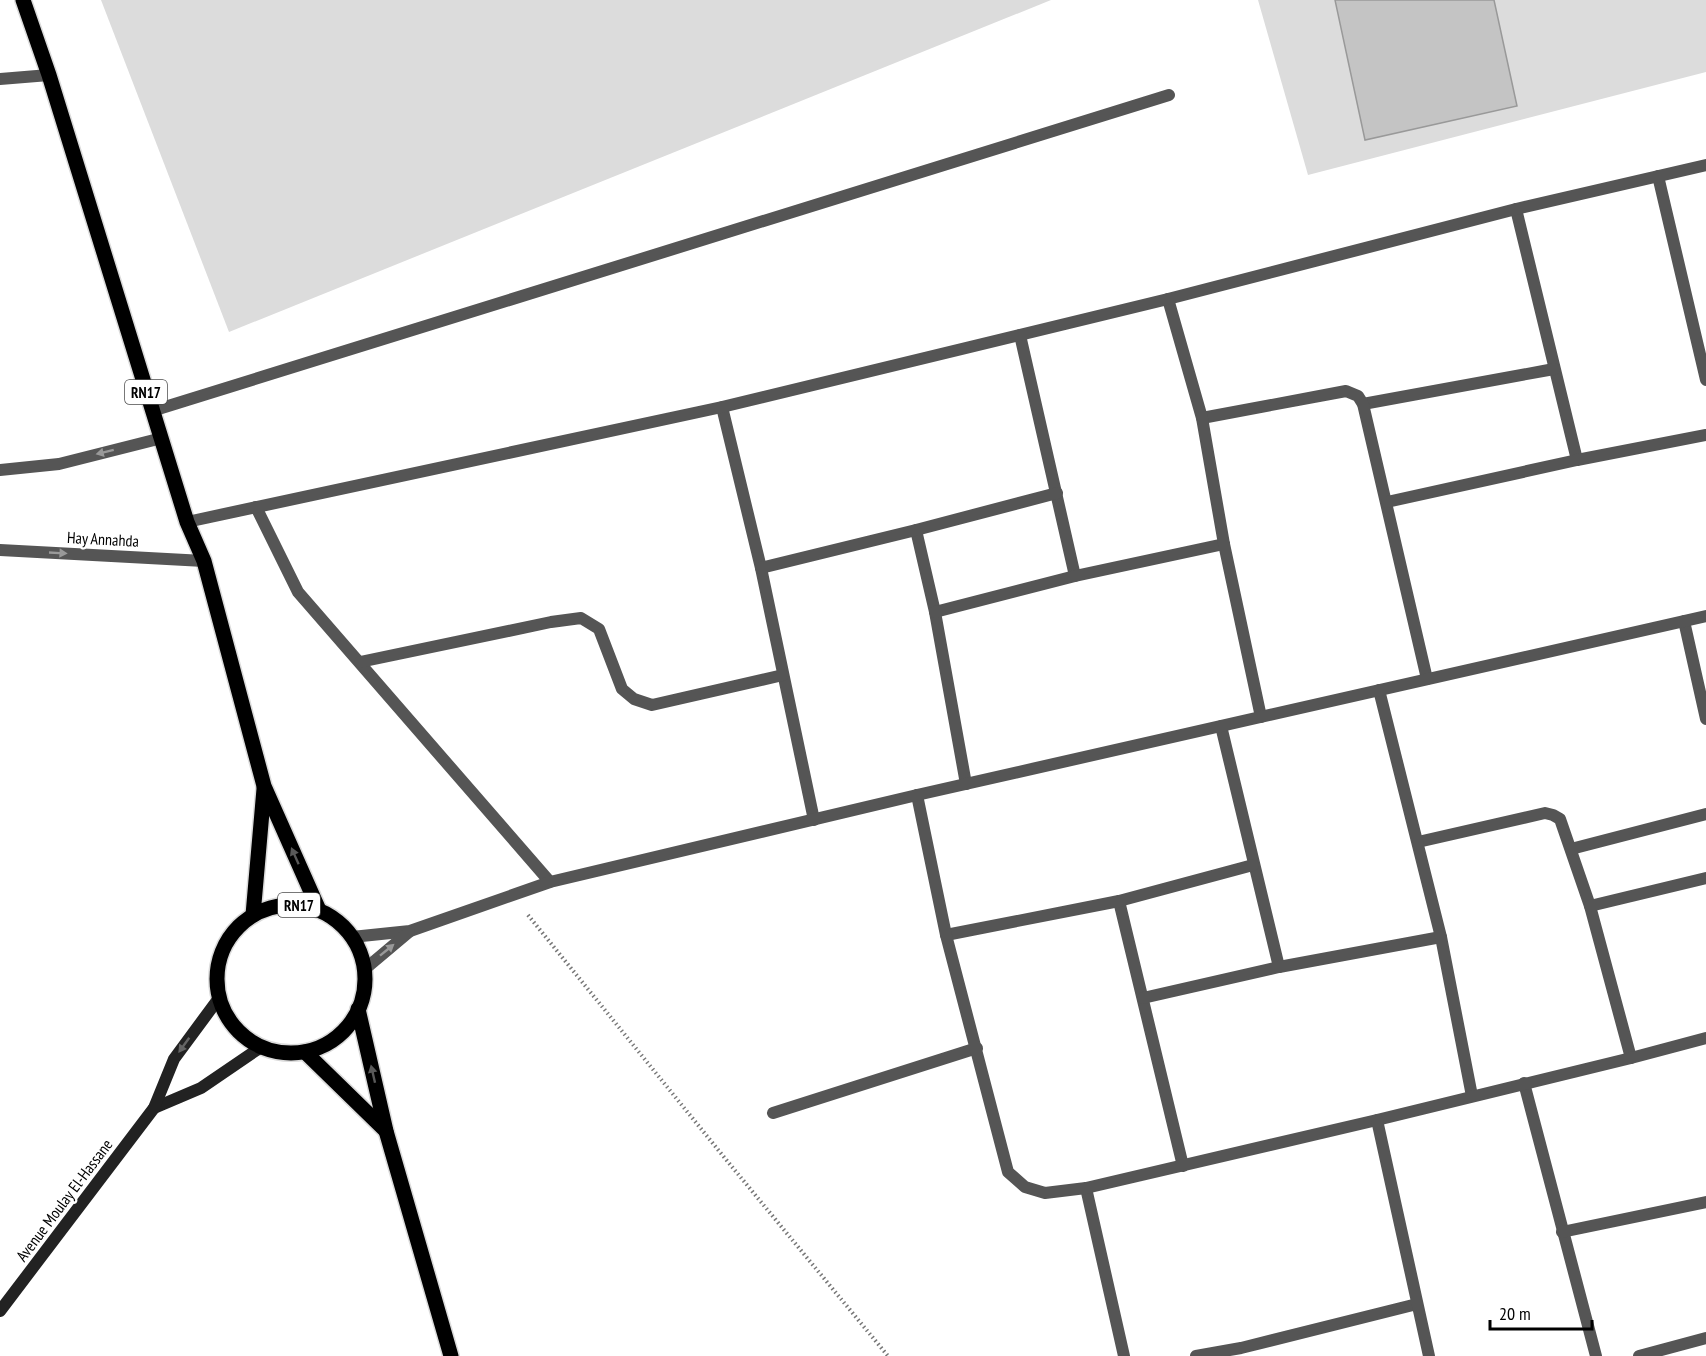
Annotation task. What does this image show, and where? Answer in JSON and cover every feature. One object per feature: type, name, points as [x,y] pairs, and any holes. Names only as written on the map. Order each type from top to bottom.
[{"type":"main road","name":"RN17","points":[[23,0],[49,75],[187,522],[204,561],[264,786],[319,910]]},
{"type":"main road","name":"RN17","points":[[253,915],[264,786]]},
{"type":"main road","name":"RN17","points":[[297,905],[319,910],[338,921],[352,937],[360,952],[365,969],[364,989],[358,1009],[345,1029],[327,1044],[305,1052],[283,1053],[261,1047],[242,1035],[228,1018],[219,998],[216,974],[222,951],[234,930],[253,915],[274,907],[297,905]]},
{"type":"main road","name":"Avenue Moulay El-Hassane","points":[[0,1311],[154,1108],[174,1059],[219,998]]},
{"type":"main road","name":"RN17","points":[[358,1009],[386,1131],[451,1356]]},
{"type":"main road","name":"Avenue Moulay El-Hassane","points":[[154,1108],[201,1088],[261,1047]]},
{"type":"main road","name":"RN17","points":[[305,1052],[386,1131]]},
{"type":"street","points":[[0,79],[49,75]]},
{"type":"street","points":[[152,411],[1169,95]]},
{"type":"street","points":[[187,522],[722,407],[1168,299],[1516,209],[1706,165]]},
{"type":"street","points":[[1658,176],[1703,354],[1706,380]]},
{"type":"street","points":[[1516,209],[1577,460]]},
{"type":"street","points":[[1168,299],[1202,418],[1224,544],[1261,717]]},
{"type":"street","points":[[1020,335],[1075,576]]},
{"type":"street","points":[[1363,404],[1554,369]]},
{"type":"street","points":[[1202,418],[1346,391],[1358,396],[1363,404],[1387,502],[1427,679]]},
{"type":"street","points":[[722,407],[761,568],[814,820]]},
{"type":"street","points":[[1387,502],[1577,460],[1706,435]]},
{"type":"street","points":[[0,470],[58,464],[162,438]]},
{"type":"street","points":[[761,568],[1057,493]]},
{"type":"street","points":[[256,507],[298,592],[550,882]]},
{"type":"street","points":[[916,530],[935,612],[966,784]]},
{"type":"street","points":[[935,612],[1075,576],[1224,544]]},
{"type":"street","name":"Hay Annahda","points":[[0,550],[204,561]]},
{"type":"street","points":[[352,937],[410,931],[550,882],[918,795],[1706,616]]},
{"type":"street","points":[[360,662],[551,622],[581,618],[599,629],[622,689],[634,699],[651,705],[783,675]]},
{"type":"street","points":[[1684,621],[1706,719]]},
{"type":"street","points":[[1379,690],[1441,937],[1472,1096]]},
{"type":"street","points":[[1221,726],[1279,968]]},
{"type":"street","points":[[918,795],[946,935],[1008,1172],[1025,1187],[1045,1193],[1086,1188],[1377,1120],[1706,1038]]},
{"type":"street","points":[[1418,842],[1545,813],[1560,819],[1590,906],[1631,1058]]},
{"type":"street","points":[[1571,849],[1706,814]]},
{"type":"street","points":[[946,935],[1119,901],[1253,865]]},
{"type":"street","points":[[1590,906],[1706,878]]},
{"type":"street","points":[[1119,901],[1183,1166]]},
{"type":"street","points":[[365,969],[410,931]]},
{"type":"street","points":[[1143,998],[1279,968],[1441,937]]},
{"type":"street","points":[[773,1113],[977,1048]]},
{"type":"street","points":[[1524,1083],[1596,1356]]},
{"type":"street","points":[[1377,1120],[1429,1356]]},
{"type":"street","points":[[1086,1188],[1124,1356]]},
{"type":"street","points":[[1562,1232],[1706,1202]]},
{"type":"street","points":[[1196,1356],[1243,1352],[1417,1304]]},
{"type":"street","points":[[1639,1356],[1706,1338]]},
{"type":"path","points":[[513,895],[711,1142],[888,1356]]},
{"type":"shaded area","points":[[101,0],[1051,0],[229,332]]},
{"type":"shaded area","points":[[1258,0],[1706,0],[1706,72],[1308,175]]},
{"type":"building","points":[[1335,0],[1494,0],[1517,106],[1365,140]]}]
